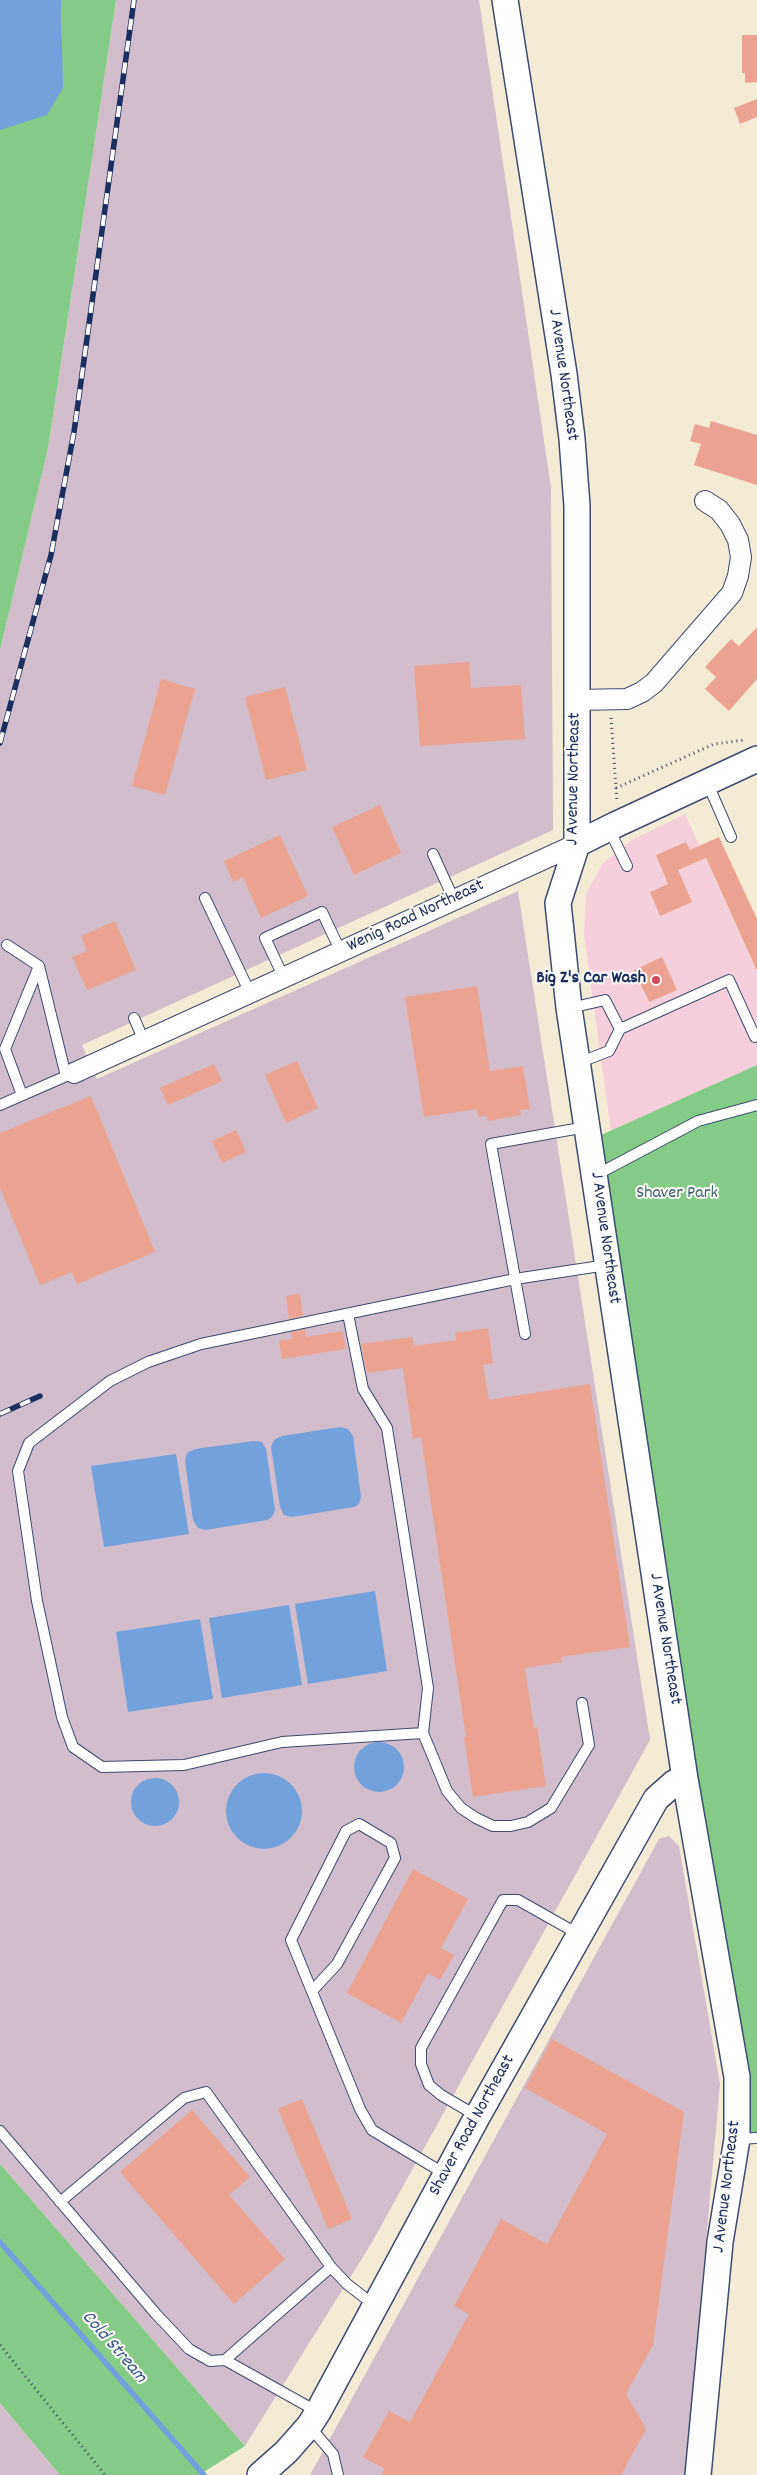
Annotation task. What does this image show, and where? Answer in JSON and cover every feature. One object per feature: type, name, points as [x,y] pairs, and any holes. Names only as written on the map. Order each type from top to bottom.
[{"type":"street","name":"J Avenue Northeast","points":[[505,0],[564,374],[572,439],[577,506],[577,844],[558,903],[570,1008],[587,1127],[686,1779],[747,2139],[720,2242],[698,2475]]},
{"type":"street","points":[[576,700],[627,699],[642,692],[654,683],[732,593],[741,557],[738,540],[730,524],[719,510],[705,501]]},
{"type":"street","name":"Wenig Road Northeast","points":[[70,1074],[250,994],[577,844],[613,817],[706,782],[754,749]]},
{"type":"street","name":"Shaver Road Northeast","points":[[260,2475],[286,2452],[313,2419],[478,2117],[656,1799],[674,1783],[686,1779]]},
{"type":"lane","points":[[706,782],[731,837]]},
{"type":"lane","points":[[613,817],[626,866]]},
{"type":"lane","points":[[433,854],[454,900]]},
{"type":"lane","points":[[205,898],[250,994]]},
{"type":"lane","points":[[284,978],[265,938],[322,912],[341,952]]},
{"type":"lane","points":[[0,1105],[70,1074],[39,966],[7,945]]},
{"type":"lane","points":[[22,1095],[5,1048],[39,966]]},
{"type":"lane","points":[[578,1063],[609,1051],[620,1030],[729,980],[755,1037]]},
{"type":"lane","points":[[570,1008],[605,1000],[620,1030]]},
{"type":"lane","points":[[134,1018],[144,1041]]},
{"type":"lane","points":[[595,1175],[698,1121],[757,1105]]},
{"type":"lane","points":[[524,1334],[491,1144],[587,1127]]},
{"type":"lane","points":[[423,1733],[282,1742],[184,1765],[102,1767],[74,1747],[64,1724],[37,1601],[18,1471],[29,1443],[110,1382],[148,1362],[201,1344],[515,1279],[608,1265]]},
{"type":"lane","points":[[348,1314],[363,1389],[387,1428],[428,1688],[423,1733],[447,1791],[461,1808],[493,1826],[511,1826],[528,1822],[552,1808],[589,1745],[582,1702]]},
{"type":"lane","points":[[312,1991],[337,1964],[395,1858],[391,1843],[359,1824],[346,1831],[291,1940],[360,2110],[372,2130],[446,2175]]},
{"type":"lane","points":[[478,2117],[441,2095],[429,2084],[421,2064],[421,2048],[503,1900],[518,1900],[581,1935]]},
{"type":"lane","points":[[60,2202],[184,2098],[206,2092],[331,2267],[347,2284],[365,2298],[378,2301]]},
{"type":"lane","points":[[0,2131],[156,2314],[189,2350],[210,2361],[225,2360],[331,2267]]},
{"type":"lane","points":[[225,2360],[313,2419],[333,2454],[338,2475]]},
{"type":"path","points":[[610,700],[616,788],[613,817]]},
{"type":"path","points":[[616,788],[714,744],[754,749]]},
{"type":"path","points":[[0,2345],[105,2475]]},
{"type":"shaded area","points":[[116,0],[479,0],[551,488],[553,830],[82,1045],[97,1079],[518,891],[650,1740],[371,2244],[245,2446],[0,2164],[0,650],[48,448]]},
{"type":"shaded area","points":[[685,814],[757,971],[757,1065],[611,1131],[584,935],[586,894],[603,863],[632,840]]},
{"type":"shaded area","points":[[669,1836],[679,1846],[720,2084],[685,2475],[310,2475],[659,1839]]},
{"type":"shaded area","points":[[0,2403],[60,2475],[0,2475]]},
{"type":"green space","points":[[61,0],[116,0],[48,448],[0,650],[0,130],[62,40]]},
{"type":"green space","name":"Shaver Park","points":[[757,1065],[757,2140],[737,2139],[590,1140]]},
{"type":"green space","points":[[0,2164],[245,2446],[199,2475],[60,2475],[0,2403]]},
{"type":"water","points":[[0,0],[61,0],[63,88],[47,115],[0,130]]},
{"type":"water","points":[[340,1427],[348,1429],[353,1436],[361,1497],[359,1504],[354,1507],[292,1517],[284,1515],[280,1507],[271,1447],[274,1440],[282,1436]]},
{"type":"water","points":[[254,1441],[262,1442],[266,1449],[275,1510],[272,1517],[267,1520],[205,1530],[198,1528],[193,1520],[185,1461],[187,1453],[195,1449]]},
{"type":"water","points":[[176,1454],[189,1534],[104,1547],[91,1466]]},
{"type":"water","points":[[375,1591],[387,1671],[308,1684],[295,1604]]},
{"type":"water","points":[[289,1605],[302,1685],[222,1698],[209,1618]]},
{"type":"water","points":[[200,1619],[213,1699],[128,1712],[116,1632]]},
{"type":"water","points":[[374,1742],[384,1742],[397,1749],[404,1762],[404,1772],[397,1785],[384,1792],[374,1792],[365,1788],[358,1781],[354,1772],[354,1762],[358,1753],[365,1746]]},
{"type":"water","points":[[264,1773],[279,1776],[291,1784],[299,1796],[302,1811],[299,1826],[291,1838],[279,1846],[264,1849],[249,1846],[237,1838],[229,1826],[226,1811],[229,1796],[237,1784],[249,1776]]},
{"type":"water","points":[[155,1778],[164,1780],[172,1785],[177,1793],[179,1802],[177,1811],[172,1819],[164,1824],[155,1826],[146,1824],[138,1819],[133,1811],[131,1802],[133,1793],[138,1785],[146,1780]]},
{"type":"building","points":[[742,35],[757,35],[757,82],[745,83],[745,73],[742,73]]},
{"type":"building","points":[[757,99],[757,117],[740,124],[734,108]]},
{"type":"building","points":[[711,421],[757,435],[757,485],[694,465],[701,444],[690,441],[695,424],[709,428]]},
{"type":"building","points":[[757,627],[757,679],[729,711],[705,689],[716,677],[705,667],[731,639],[739,646]]},
{"type":"building","points":[[469,662],[471,688],[521,685],[525,739],[420,746],[414,666]]},
{"type":"building","points":[[161,679],[195,689],[165,795],[132,786]]},
{"type":"building","points":[[285,687],[307,770],[266,780],[245,697]]},
{"type":"building","points":[[380,805],[401,853],[354,875],[332,827]]},
{"type":"building","points":[[280,835],[308,896],[261,918],[243,877],[233,882],[224,861]]},
{"type":"building","points":[[719,837],[757,919],[757,971],[706,858],[678,870],[692,902],[660,916],[650,892],[668,884],[656,855],[686,842],[690,850]]},
{"type":"building","points":[[115,921],[136,970],[87,990],[72,957],[87,951],[81,936]]},
{"type":"building","name":"Big Z's Car Wash","points":[[662,957],[677,990],[649,1002],[634,970]]},
{"type":"building","points":[[477,986],[490,1071],[523,1066],[530,1109],[520,1110],[521,1115],[488,1121],[487,1116],[478,1117],[477,1109],[424,1117],[405,997]]},
{"type":"building","points":[[297,1061],[318,1108],[286,1123],[265,1075]]},
{"type":"building","points":[[214,1064],[222,1081],[168,1105],[160,1088]]},
{"type":"building","points":[[91,1096],[155,1252],[77,1284],[72,1272],[40,1285],[0,1188],[0,1133]]},
{"type":"building","points":[[236,1130],[246,1152],[222,1163],[212,1141]]},
{"type":"building","points":[[300,1294],[303,1316],[289,1319],[286,1296]]},
{"type":"building","points":[[488,1328],[493,1363],[483,1365],[489,1400],[590,1384],[630,1647],[561,1657],[562,1662],[525,1668],[534,1728],[537,1727],[546,1786],[473,1797],[464,1737],[466,1737],[421,1437],[413,1439],[403,1368],[367,1373],[361,1344],[412,1337],[414,1346],[456,1340],[455,1333]]},
{"type":"building","points":[[305,1329],[306,1337],[343,1331],[346,1349],[282,1359],[279,1341],[292,1339],[291,1332]]},
{"type":"building","points":[[413,1869],[468,1899],[441,1948],[454,1955],[440,1980],[428,1973],[401,2023],[347,1993]]},
{"type":"building","points":[[552,2039],[684,2112],[653,2345],[626,2394],[646,2429],[621,2475],[381,2475],[385,2469],[363,2457],[389,2411],[410,2422],[469,2314],[454,2306],[501,2219],[547,2244],[607,2134],[525,2088]]},
{"type":"building","points":[[302,2099],[352,2219],[328,2229],[278,2109]]},
{"type":"building","points":[[192,2110],[250,2177],[229,2195],[285,2259],[234,2304],[120,2172]]},
{"type":"waterway","name":"Cold Stream","points":[[0,2242],[204,2475]]},
{"type":"railway","points":[[0,743],[51,555],[74,432],[134,0]]},
{"type":"railway","points":[[0,1414],[40,1396]]},
{"type":"place","name":"Big Z's Car Wash","points":[[656,980]]}]
